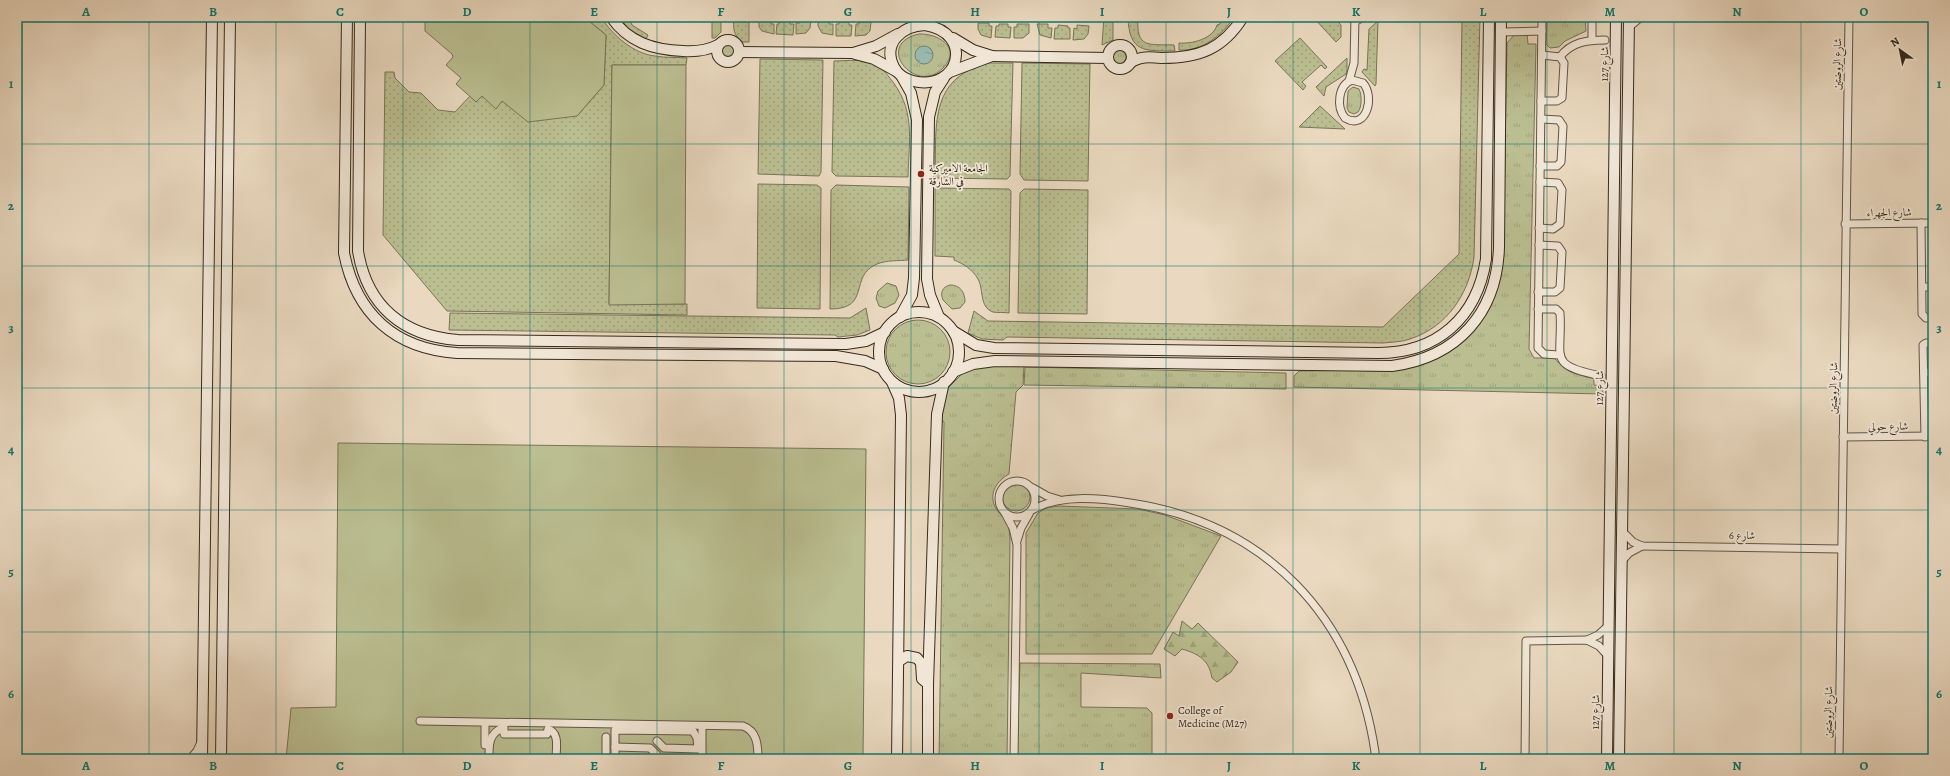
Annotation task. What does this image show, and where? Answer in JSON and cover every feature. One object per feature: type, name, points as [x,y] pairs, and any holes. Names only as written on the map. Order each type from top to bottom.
[{"type":"street","points":[[202,759],[212,17]]},
{"type":"street","points":[[221,759],[230,17]]},
{"type":"street","points":[[347,17],[344,253],[353,284],[360,299],[370,313],[394,334],[424,348],[457,353],[836,356],[865,361],[883,369]]},
{"type":"street","points":[[360,17],[358,251],[360,267],[366,283],[374,297],[397,320],[410,329],[442,339],[458,340],[846,344],[866,341],[885,332]]},
{"type":"street","points":[[611,17],[628,36],[646,46],[665,50],[701,51],[730,62],[737,58],[739,52],[738,46],[733,41],[724,41],[718,45],[701,51]]},
{"type":"street","points":[[1143,57],[1125,67],[1118,68],[1111,65],[1108,58],[1112,49],[1117,46],[1126,47],[1130,52],[1143,57],[1189,57],[1205,52],[1222,42],[1230,35],[1243,17]]},
{"type":"street","points":[[1354,63],[1348,81],[1343,85],[1341,91],[1341,109],[1345,118],[1354,121],[1362,119],[1367,111],[1368,93],[1366,86],[1360,81],[1354,63],[1353,18],[1363,17]]},
{"type":"street","points":[[949,36],[953,41],[957,54],[956,61],[935,92],[930,117],[927,279],[930,295],[939,317],[953,332],[976,345],[994,348],[1378,353],[1397,352],[1417,348],[1440,336],[1460,319],[1468,309],[1480,285],[1486,259],[1489,17]]},
{"type":"street","points":[[953,372],[973,364],[995,361],[1392,366],[1414,362],[1435,355],[1448,347],[1470,328],[1483,310],[1492,290],[1498,262],[1501,17]]},
{"type":"street","points":[[1542,17],[1538,292],[1539,351],[1544,354],[1559,355]]},
{"type":"street","points":[[1592,17],[1592,40]]},
{"type":"street","name":"شارع 127","points":[[1607,759],[1616,17]]},
{"type":"street","points":[[1619,759],[1629,17]]},
{"type":"street","points":[[1629,28],[1641,17]]},
{"type":"street","name":"شارع الروضتين","points":[[1839,759],[1849,17]]},
{"type":"street","points":[[853,53],[876,46],[910,27],[925,25],[939,29],[964,46],[992,56],[1108,58]]},
{"type":"street","points":[[1501,32],[1542,31]]},
{"type":"street","points":[[897,759],[901,415],[899,398],[892,382],[883,369],[879,350],[885,332],[900,317],[912,295],[914,278],[917,120],[911,93],[899,74],[891,56],[892,47],[900,33]]},
{"type":"street","points":[[1560,57],[1568,48],[1592,40],[1605,40]]},
{"type":"street","points":[[718,45],[718,57]]},
{"type":"street","points":[[739,52],[853,53],[874,59],[910,80],[926,82],[992,56]]},
{"type":"street","points":[[1130,52],[1130,63]]},
{"type":"street","points":[[1541,102],[1557,101],[1562,98],[1564,63],[1560,57],[1542,55]]},
{"type":"street","points":[[1348,81],[1360,81]]},
{"type":"street","points":[[1540,166],[1554,166],[1561,162],[1563,126],[1559,120],[1541,119]]},
{"type":"street","points":[[1487,137],[1500,137]]},
{"type":"street","points":[[1539,228],[1556,228],[1560,224],[1562,190],[1558,183],[1540,182]]},
{"type":"street","points":[[1921,223],[1923,316],[1926,318],[1933,318]]},
{"type":"street","name":"شارع الجهراء","points":[[1846,224],[1933,223]]},
{"type":"street","points":[[1538,292],[1555,292],[1560,288],[1562,252],[1558,246],[1539,245]]},
{"type":"street","points":[[914,278],[927,279]]},
{"type":"street","points":[[1922,287],[1933,287]]},
{"type":"street","points":[[1538,309],[1556,309],[1560,313],[1559,355],[1563,362],[1576,370],[1601,376]]},
{"type":"street","points":[[900,317],[917,313],[939,317]]},
{"type":"street","points":[[892,382],[906,390],[918,392],[934,389],[944,382],[953,372],[958,359],[958,349],[953,332]]},
{"type":"street","points":[[1925,436],[1923,345],[1926,343],[1933,343]]},
{"type":"street","points":[[1924,373],[1933,372]]},
{"type":"street","points":[[928,759],[928,684],[937,414],[944,382]]},
{"type":"street","name":"شارع حولي","points":[[1843,437],[1933,436]]},
{"type":"street","points":[[1017,545],[1013,528],[999,503],[999,497],[1004,486],[1015,481],[1027,483],[1047,496],[1064,500]]},
{"type":"street","points":[[1014,759],[1017,545],[1021,528],[1036,503],[1032,487]]},
{"type":"street","points":[[1005,513],[1017,518],[1048,503],[1064,500],[1124,502],[1182,514],[1236,538],[1271,560],[1315,606],[1328,623],[1349,660],[1366,705],[1374,746],[1374,759]]},
{"type":"street","points":[[1622,531],[1633,542],[1642,546]]},
{"type":"street","points":[[1622,561],[1629,553],[1642,546]]},
{"type":"street","name":"شارع 6","points":[[1642,546],[1842,549]]},
{"type":"street","points":[[1525,759],[1526,641],[1587,640],[1598,635],[1608,626]]},
{"type":"street","points":[[1587,640],[1599,646],[1608,656]]},
{"type":"street","points":[[899,661],[907,656],[917,658],[920,663],[922,679],[928,684]]},
{"type":"street","points":[[420,721],[743,726],[750,729],[754,734],[757,743],[758,759]]},
{"type":"street","points":[[485,723],[485,759]]},
{"type":"street","points":[[560,724],[560,759]]},
{"type":"street","points":[[610,759],[611,724]]},
{"type":"street","points":[[702,726],[702,759]]},
{"type":"street","points":[[489,759],[490,738],[499,729],[504,727],[504,734],[547,734],[548,729],[553,730],[556,734],[556,759]]},
{"type":"street","points":[[615,759],[615,730],[693,731],[697,738],[698,759]]},
{"type":"street","points":[[615,747],[650,748],[657,741],[657,731]]},
{"type":"street","points":[[606,737],[606,759]]},
{"type":"street","points":[[190,759],[197,751],[202,738]]},
{"type":"street","points":[[657,741],[664,748],[698,749]]},
{"type":"street","points":[[650,748],[657,757],[664,748]]},
{"type":"green space","points":[[425,17],[584,17],[606,35],[604,85],[577,116],[528,122],[502,101],[496,109],[482,96],[476,102],[456,84],[461,78],[446,65],[453,57],[452,54],[425,31]]},
{"type":"green space","points":[[584,17],[601,17],[617,37],[639,52],[659,57],[687,58],[686,65],[612,65],[609,304],[687,304],[687,315],[447,311],[383,235],[385,72],[394,72],[395,78],[409,92],[421,93],[438,110],[455,112],[470,96],[476,102],[482,96],[577,116],[604,85],[606,35]]},
{"type":"green space","points":[[619,17],[628,17],[632,25],[648,35],[646,39],[629,29]]},
{"type":"green space","points":[[712,17],[721,17],[721,32],[715,38],[712,38]]},
{"type":"green space","points":[[734,17],[749,17],[749,42],[743,42],[735,34]]},
{"type":"green space","points":[[1104,17],[1112,17],[1113,19],[1113,40],[1102,45]]},
{"type":"green space","points":[[1128,17],[1138,17],[1139,35],[1146,43],[1157,45],[1174,45],[1175,51],[1147,50],[1135,44],[1129,29]]},
{"type":"green space","points":[[1221,17],[1234,17],[1218,36],[1195,48],[1179,50],[1179,43],[1190,43],[1201,40],[1211,34],[1217,25],[1220,24]]},
{"type":"green space","points":[[1313,17],[1334,17],[1341,25],[1341,37],[1336,42]]},
{"type":"green space","points":[[1462,17],[1480,17],[1474,257],[1467,284],[1454,307],[1445,318],[1423,334],[1407,340],[1383,343],[1007,337],[1003,340],[982,339],[968,333],[974,311],[988,321],[1383,327],[1459,254]]},
{"type":"green space","points":[[1547,17],[1585,17],[1586,31],[1565,41],[1559,47],[1550,48],[1546,44]]},
{"type":"green space","points":[[800,20],[811,21],[810,28],[806,33],[796,34],[796,23],[800,23]]},
{"type":"green space","points":[[818,20],[829,20],[829,24],[833,24],[833,35],[822,33],[818,26]]},
{"type":"green space","points":[[759,21],[771,21],[771,24],[774,24],[774,34],[762,31],[759,27]]},
{"type":"green space","points":[[779,21],[790,21],[790,24],[794,24],[793,35],[776,34],[777,24],[779,24]]},
{"type":"green space","points":[[1378,21],[1375,86],[1362,72],[1364,69],[1367,70],[1369,29]]},
{"type":"green space","points":[[839,22],[849,22],[849,25],[852,25],[851,36],[836,36],[836,24],[839,24]]},
{"type":"green space","points":[[859,22],[871,22],[870,31],[866,35],[855,36],[856,24],[859,24]]},
{"type":"green space","points":[[978,23],[989,23],[989,26],[992,26],[991,38],[981,35],[978,29]]},
{"type":"green space","points":[[999,24],[1008,24],[1008,27],[1011,27],[1010,38],[995,37],[996,26],[999,26]]},
{"type":"green space","points":[[1017,24],[1029,24],[1029,33],[1023,38],[1014,38],[1014,27],[1017,27]]},
{"type":"green space","points":[[1037,24],[1048,24],[1048,28],[1052,28],[1051,38],[1040,35]]},
{"type":"green space","points":[[1058,25],[1068,26],[1068,28],[1070,28],[1070,39],[1054,39],[1055,28],[1058,28]]},
{"type":"green space","points":[[1077,25],[1089,26],[1088,34],[1084,39],[1073,40],[1074,28],[1077,29]]},
{"type":"green space","points":[[1527,33],[1528,44],[1536,44],[1529,349],[1534,358],[1554,358],[1567,370],[1576,374],[1594,376],[1594,385],[1602,386],[1603,394],[1294,387],[1294,376],[1299,371],[1385,370],[1428,361],[1489,307],[1498,284],[1503,261],[1507,43],[1515,34]]},
{"type":"green space","points":[[919,34],[926,34],[940,39],[949,48],[949,60],[944,67],[933,75],[922,76],[912,73],[904,66],[899,57],[899,48],[905,40]],"holes":[[[930,48],[933,54],[921,63],[916,59]]]},
{"type":"green space","points":[[1300,38],[1327,67],[1325,69],[1321,65],[1302,82],[1306,86],[1303,90],[1275,61]]},
{"type":"green space","points":[[728,43],[735,48],[736,51],[731,58],[728,59],[721,54],[720,51],[725,44]]},
{"type":"green space","points":[[1116,50],[1122,50],[1126,54],[1126,60],[1122,64],[1116,64],[1112,60],[1112,54]]},
{"type":"green space","points":[[1347,58],[1346,74],[1326,87],[1324,96],[1316,87]]},
{"type":"green space","points":[[760,59],[823,60],[821,172],[819,176],[758,174]]},
{"type":"green space","points":[[850,60],[874,64],[885,72],[898,89],[904,101],[909,124],[910,137],[908,177],[836,176],[832,172],[834,61]]},
{"type":"green space","points":[[989,63],[1013,63],[1010,176],[1007,179],[935,178],[937,124],[940,107],[945,93],[955,80],[969,70]]},
{"type":"green space","points":[[1022,63],[1090,64],[1088,181],[1024,180],[1020,174]]},
{"type":"green space","points":[[612,65],[686,65],[685,304],[609,305]]},
{"type":"green space","points":[[1353,87],[1359,89],[1361,98],[1359,110],[1354,114],[1349,112],[1347,108],[1348,91]]},
{"type":"green space","points":[[1320,106],[1345,129],[1299,127]]},
{"type":"green space","points":[[758,184],[817,185],[821,188],[820,309],[757,308]]},
{"type":"green space","points":[[836,185],[909,187],[908,260],[889,261],[877,264],[868,269],[863,276],[856,298],[851,304],[843,308],[830,309],[831,190]]},
{"type":"green space","points":[[935,188],[1009,189],[1011,191],[1009,313],[993,312],[989,310],[984,302],[980,283],[968,267],[954,260],[954,257],[935,256]]},
{"type":"green space","points":[[1024,189],[1088,190],[1087,314],[1018,313],[1020,193]]},
{"type":"green space","points":[[887,283],[896,286],[899,295],[895,303],[885,308],[879,306],[876,298],[878,291]]},
{"type":"green space","points":[[950,285],[957,286],[963,292],[965,302],[960,308],[952,309],[943,300],[942,291],[945,287]]},
{"type":"green space","points":[[866,308],[870,330],[857,335],[838,337],[835,335],[449,330],[450,313],[850,318]]},
{"type":"green space","points":[[918,320],[936,326],[944,334],[950,352],[944,370],[936,378],[918,384],[900,378],[892,370],[886,352],[892,334],[900,326]]},
{"type":"green space","points":[[1024,365],[1023,385],[1016,392],[1009,474],[997,484],[993,497],[996,509],[1008,520],[1010,538],[1007,759],[939,759],[944,422],[940,418],[943,396],[949,387],[964,372],[976,367]]},
{"type":"green space","points":[[1025,367],[1286,373],[1286,389],[1024,385]]},
{"type":"green space","points":[[338,443],[866,449],[863,759],[286,759],[291,708],[336,707]]},
{"type":"green space","points":[[1016,483],[1026,487],[1030,497],[1026,507],[1016,511],[1006,507],[1002,497],[1006,487]]},
{"type":"green space","points":[[1059,506],[1138,509],[1165,515],[1221,536],[1152,654],[1026,654],[1026,533],[1038,513],[1046,508]]},
{"type":"green space","points":[[1182,621],[1192,629],[1198,623],[1238,662],[1231,672],[1217,682],[1212,678],[1206,662],[1198,656],[1182,649],[1175,656],[1164,649],[1173,632],[1179,636]]},
{"type":"green space","points":[[1020,663],[1160,664],[1161,678],[1081,673],[1081,707],[1147,708],[1152,713],[1152,759],[1017,759]]},
{"type":"water","points":[[924,46],[930,49],[933,55],[930,61],[924,64],[918,61],[915,55],[918,49]]},
{"type":"place","name":"الجامعة الاميركية في الشارقة","points":[[921,174]]},
{"type":"place","name":"College of Medicine (M27)","points":[[1170,716]]}]
